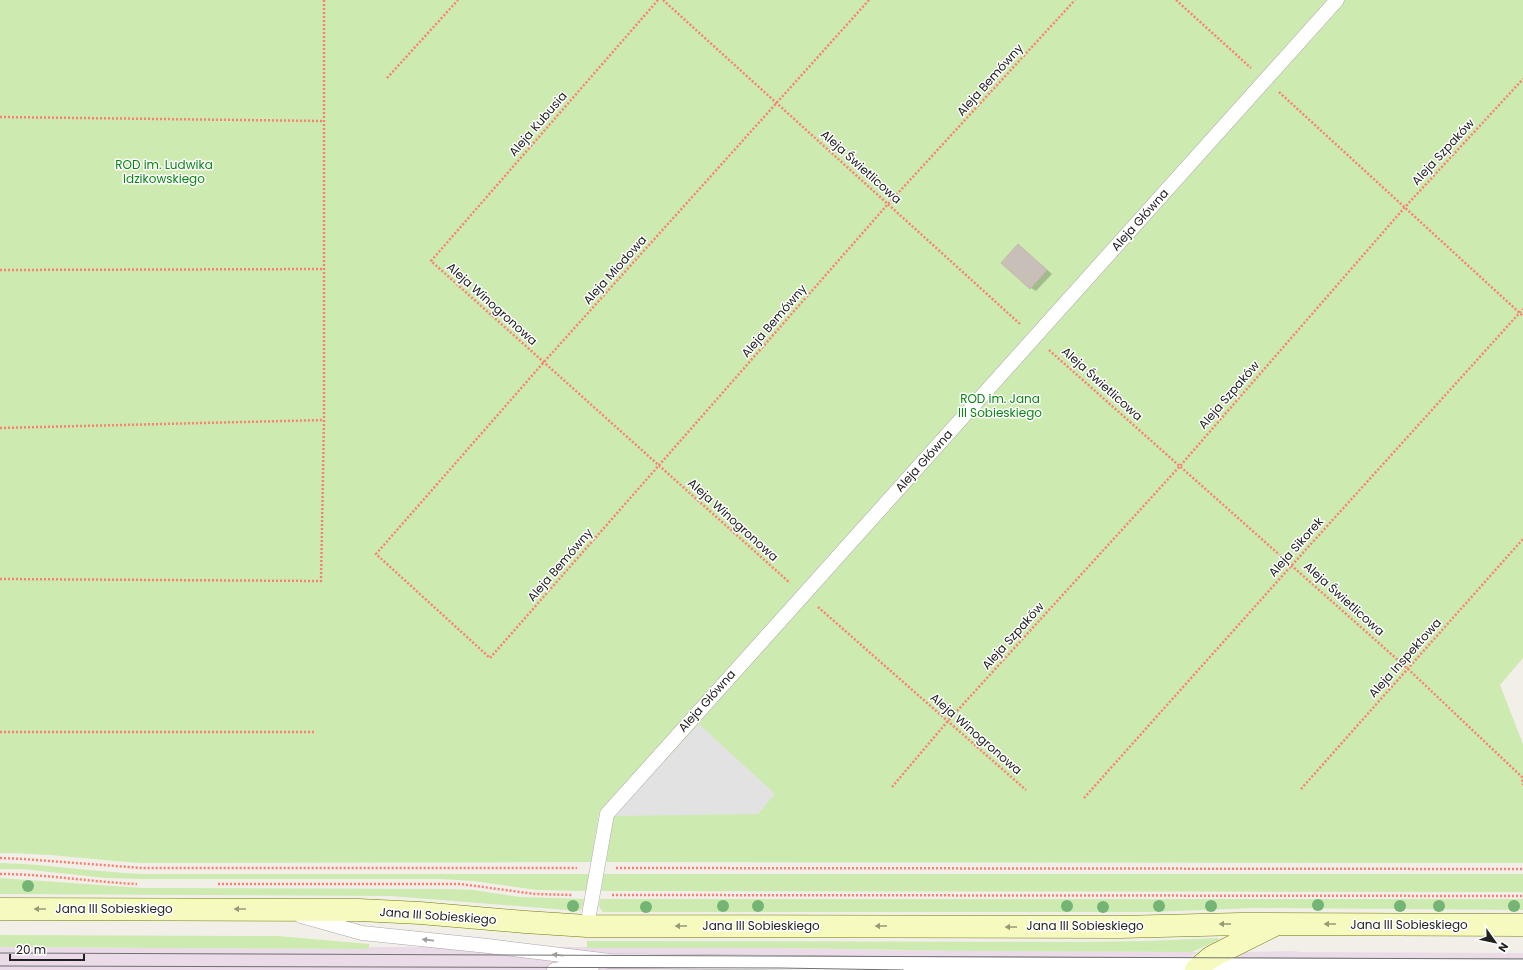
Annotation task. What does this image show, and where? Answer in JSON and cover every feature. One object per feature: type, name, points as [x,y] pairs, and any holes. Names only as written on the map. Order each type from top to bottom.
[{"type":"main road","name":"Jana III Sobieskiego","points":[[0,909],[359,910],[587,926],[1120,927],[1186,924],[1523,925]]},
{"type":"main road","points":[[1199,967],[1210,958],[1228,948],[1278,924]]},
{"type":"lane","name":"Aleja Główna","points":[[597,868],[607,814],[1337,0]]},
{"type":"lane","points":[[587,926],[597,868]]},
{"type":"lane","points":[[279,909],[362,933],[488,946],[610,961],[1199,967],[1523,966]]},
{"type":"lane","points":[[554,970],[610,961]]},
{"type":"path","points":[[0,579],[321,581],[324,420],[324,0]]},
{"type":"path","points":[[387,78],[458,0]]},
{"type":"path","name":"Aleja Kubusia","points":[[430,261],[658,0]]},
{"type":"path","name":"Aleja Świetlicowa","points":[[663,0],[1035,337],[1408,669],[1522,777],[1523,785]]},
{"type":"path","name":"Aleja Miodowa","points":[[490,658],[376,554],[544,362],[869,0]]},
{"type":"path","name":"Aleja Bemówny","points":[[490,658],[660,466],[888,204],[1075,0]]},
{"type":"path","points":[[1176,0],[1523,316]]},
{"type":"path","name":"Aleja Szpaków","points":[[892,787],[947,722],[1180,466],[1405,207],[1523,79]]},
{"type":"path","points":[[0,117],[324,121]]},
{"type":"path","name":"Aleja Winogronowa","points":[[430,261],[947,722],[1026,790]]},
{"type":"path","points":[[0,270],[324,269]]},
{"type":"path","name":"Aleja Sikorek","points":[[1084,798],[1523,309]]},
{"type":"path","points":[[0,428],[324,420]]},
{"type":"path","name":"Aleja Inspektowa","points":[[1301,789],[1523,540]]},
{"type":"path","points":[[0,732],[316,732]]},
{"type":"path","points":[[0,858],[142,868],[1523,868]]},
{"type":"path","points":[[0,874],[22,874],[142,884]]},
{"type":"path","points":[[213,884],[461,884],[535,894],[592,895],[1523,896]]},
{"type":"shaded area","points":[[699,724],[775,794],[758,814],[614,816]]},
{"type":"shaded area","points":[[0,947],[366,949],[369,947],[634,947],[1198,952],[1172,970],[0,970]]},
{"type":"shaded area","points":[[1242,952],[1523,953],[1523,970],[1222,970]]},
{"type":"green space","name":"ROD im. Jana III Sobieskiego","points":[[0,0],[1523,0],[1523,658],[1500,685],[1523,744],[1523,863],[606,862],[614,816],[599,813],[591,862],[142,863],[54,855],[0,853]]},
{"type":"green space","points":[[0,863],[142,874],[589,874],[586,891],[537,890],[473,881],[441,879],[106,878],[22,869],[0,869]]},
{"type":"green space","points":[[604,874],[1523,874],[1523,892],[601,891]]},
{"type":"green space","points":[[0,878],[142,888],[451,889],[473,890],[520,897],[584,899],[582,908],[579,911],[390,896],[0,894]]},
{"type":"green space","points":[[600,899],[1523,899],[1523,910],[1254,908],[1151,912],[603,912],[599,907]]},
{"type":"green space","points":[[0,935],[277,936],[369,944],[369,947],[366,949],[0,947]]},
{"type":"green space","points":[[1218,938],[1219,940],[1192,952],[962,951],[782,948],[587,948],[587,941],[1080,942]]},
{"type":"building","points":[[1018,244],[1047,270],[1030,289],[1001,263]]},
{"type":"tram line","points":[[0,953],[1523,959]]},
{"type":"tram line","points":[[0,966],[780,968],[903,970]]},
{"type":"park label","name":"ROD im. Ludwika Idzikowskiego","points":[[164,172]]}]
